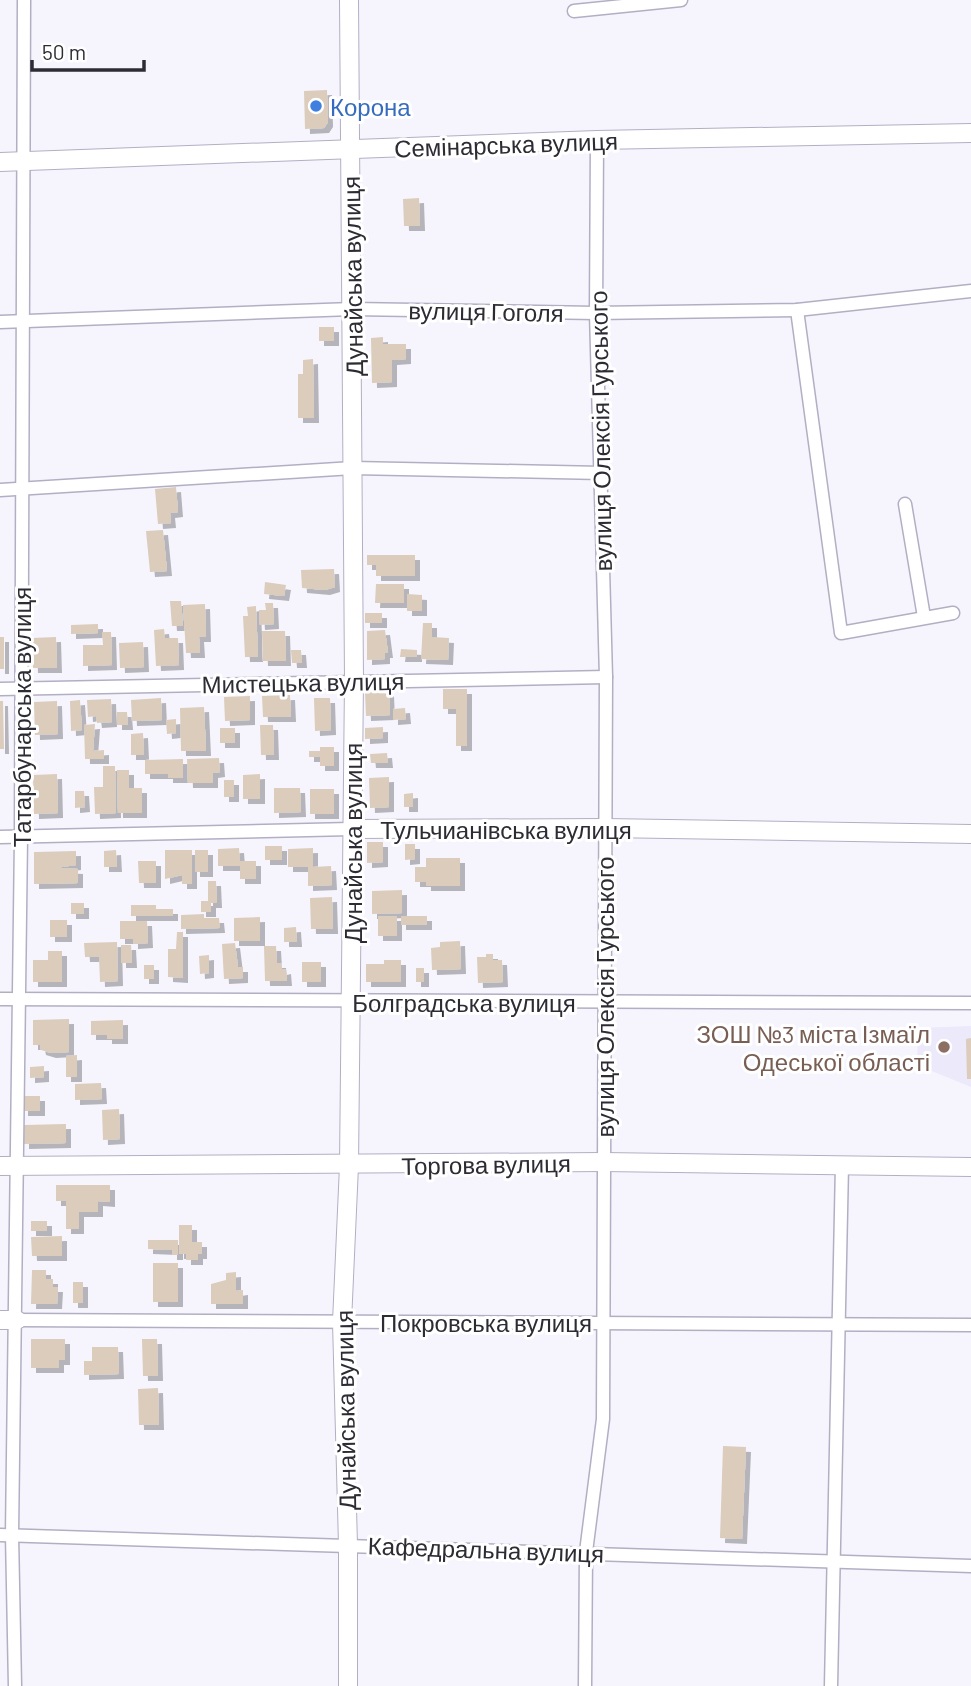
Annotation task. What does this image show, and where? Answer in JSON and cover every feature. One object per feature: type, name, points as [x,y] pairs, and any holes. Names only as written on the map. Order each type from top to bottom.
[{"type":"main road","name":"Дунайська вулиця","points":[[348,1686],[348,1545],[342,1322],[349,1166],[354,680],[349,0]]},
{"type":"main road","name":"Семінарська вулиця","points":[[0,162],[597,140],[971,133]]},
{"type":"main road","name":"Тульчианівська вулиця","points":[[351,829],[605,828],[971,834]]},
{"type":"main road","name":"Торгова вулиця","points":[[8,1166],[349,1166],[603,1162],[971,1167]]},
{"type":"street","name":"Татарбунарська вулиця","points":[[15,1686],[6,1535],[8,1166],[17,999],[21,837],[24,0]]},
{"type":"street","points":[[574,11],[681,0]]},
{"type":"street","name":"вулиця Олексія Гурського","points":[[585,1686],[586,1552],[603,1419],[601,1322],[606,677],[596,313],[597,140]]},
{"type":"street","name":"вулиця Гоголя","points":[[0,323],[352,309],[596,313],[797,310],[971,290]]},
{"type":"street","points":[[797,310],[841,633],[953,613]]},
{"type":"street","points":[[0,490],[354,468],[602,473]]},
{"type":"street","points":[[905,504],[924,617]]},
{"type":"street","name":"Мистецька вулиця","points":[[0,689],[606,677]]},
{"type":"street","name":"Тульчианівська вулиця","points":[[0,836],[351,829]]},
{"type":"street","name":"Болградська вулиця","points":[[0,999],[971,1003]]},
{"type":"street","points":[[831,1686],[842,1166]]},
{"type":"street","name":"Покровська вулиця","points":[[8,1320],[971,1325]]},
{"type":"street","name":"Кафедральна вулиця","points":[[6,1535],[971,1566]]},
{"type":"shaded area","name":"ЗОШ №3 міста Ізмаїл Одеської області","points":[[971,1026],[971,1087],[917,1065],[918,1028]]},
{"type":"building","name":"Корона","points":[[327,90],[328,122],[324,128],[305,129],[304,91]]},
{"type":"building","points":[[419,198],[420,226],[404,226],[403,199]]},
{"type":"building","points":[[319,327],[334,327],[334,341],[319,341]]},
{"type":"building","points":[[383,337],[383,344],[406,344],[406,359],[392,360],[392,382],[372,383],[371,338]]},
{"type":"building","points":[[313,359],[314,418],[298,418],[298,374],[303,374],[303,360]]},
{"type":"building","points":[[176,487],[178,512],[170,513],[171,523],[158,524],[155,489]]},
{"type":"building","points":[[163,530],[167,571],[150,572],[146,531]]},
{"type":"building","points":[[367,555],[415,555],[415,576],[376,576],[376,565],[367,565]]},
{"type":"building","points":[[334,569],[335,587],[325,590],[302,588],[301,570]]},
{"type":"building","points":[[265,582],[286,585],[284,596],[264,594]]},
{"type":"building","points":[[376,584],[404,584],[404,603],[375,603]]},
{"type":"building","points":[[407,594],[422,595],[422,611],[407,611]]},
{"type":"building","points":[[170,601],[181,601],[183,626],[172,626]]},
{"type":"building","points":[[265,603],[273,603],[274,624],[260,625],[259,610],[266,610]]},
{"type":"building","points":[[205,604],[206,637],[199,637],[200,653],[186,653],[183,605]]},
{"type":"building","points":[[256,606],[258,657],[245,657],[243,616],[248,616],[247,607]]},
{"type":"building","points":[[365,613],[382,613],[382,623],[365,623]]},
{"type":"building","points":[[423,623],[432,623],[432,637],[449,638],[448,660],[421,659]]},
{"type":"building","points":[[98,624],[98,633],[71,634],[71,625]]},
{"type":"building","points":[[164,629],[165,638],[178,638],[179,665],[156,666],[154,630]]},
{"type":"building","points":[[385,630],[388,653],[385,653],[385,659],[367,660],[367,631]]},
{"type":"building","points":[[262,631],[285,631],[286,661],[263,661]]},
{"type":"building","points":[[102,632],[111,632],[112,665],[83,666],[83,645],[103,645]]},
{"type":"building","points":[[0,637],[4,637],[4,669],[0,669]]},
{"type":"building","points":[[56,637],[57,668],[33,668],[32,638]]},
{"type":"building","points":[[143,642],[144,667],[120,668],[119,643]]},
{"type":"building","points":[[401,649],[417,650],[417,657],[400,657]]},
{"type":"building","points":[[291,650],[301,650],[302,663],[292,663]]},
{"type":"building","points":[[443,689],[467,689],[467,746],[456,746],[456,709],[443,709]]},
{"type":"building","points":[[389,691],[390,715],[366,716],[365,692]]},
{"type":"building","points":[[290,695],[291,717],[263,717],[262,696]]},
{"type":"building","points":[[250,696],[250,720],[225,721],[224,697]]},
{"type":"building","points":[[161,698],[162,720],[132,721],[131,700]]},
{"type":"building","points":[[314,698],[330,698],[331,730],[315,731]]},
{"type":"building","points":[[111,699],[112,722],[97,723],[96,716],[88,717],[87,700]]},
{"type":"building","points":[[80,700],[82,730],[71,731],[70,701]]},
{"type":"building","points":[[0,701],[3,701],[4,749],[0,749]]},
{"type":"building","points":[[57,701],[58,734],[35,735],[34,702]]},
{"type":"building","points":[[204,707],[206,751],[181,751],[180,708]]},
{"type":"building","points":[[405,708],[406,719],[393,720],[393,709]]},
{"type":"building","points":[[117,712],[127,712],[128,725],[117,725]]},
{"type":"building","points":[[176,719],[176,733],[167,734],[166,720]]},
{"type":"building","points":[[95,724],[93,751],[104,750],[104,759],[85,759],[84,725]]},
{"type":"building","points":[[260,725],[273,725],[274,755],[261,755]]},
{"type":"building","points":[[383,727],[383,738],[365,739],[365,728]]},
{"type":"building","points":[[220,728],[235,728],[235,743],[220,743]]},
{"type":"building","points":[[143,733],[144,755],[131,755],[131,734]]},
{"type":"building","points":[[320,747],[334,747],[334,766],[320,766],[320,757],[309,757],[309,751],[320,751]]},
{"type":"building","points":[[387,753],[388,763],[371,763],[370,754]]},
{"type":"building","points":[[219,758],[220,772],[213,773],[213,783],[188,783],[187,759]]},
{"type":"building","points":[[183,759],[183,778],[168,778],[168,774],[145,774],[145,760]]},
{"type":"building","points":[[103,766],[115,766],[116,813],[95,814],[94,787],[103,787]]},
{"type":"building","points":[[117,770],[129,770],[129,788],[142,788],[142,813],[118,813]]},
{"type":"building","points":[[57,774],[58,813],[34,814],[33,775]]},
{"type":"building","points":[[260,774],[260,799],[243,799],[243,775]]},
{"type":"building","points":[[389,777],[389,807],[370,808],[369,778]]},
{"type":"building","points":[[224,780],[234,780],[234,797],[224,797]]},
{"type":"building","points":[[274,788],[300,788],[301,812],[274,813]]},
{"type":"building","points":[[310,789],[334,789],[334,814],[310,814]]},
{"type":"building","points":[[75,791],[84,791],[85,807],[75,808]]},
{"type":"building","points":[[413,793],[413,807],[404,807],[404,794]]},
{"type":"building","points":[[367,842],[383,842],[383,862],[367,863]]},
{"type":"building","points":[[405,844],[415,844],[415,859],[405,860]]},
{"type":"building","points":[[265,846],[282,846],[282,860],[265,860]]},
{"type":"building","points":[[239,848],[240,861],[256,861],[256,879],[240,879],[240,866],[218,866],[218,849]]},
{"type":"building","points":[[313,848],[313,867],[331,866],[332,885],[308,886],[308,867],[288,867],[288,849]]},
{"type":"building","points":[[116,850],[117,867],[104,867],[104,851]]},
{"type":"building","points":[[165,850],[192,850],[192,884],[182,884],[182,875],[165,879]]},
{"type":"building","points":[[195,850],[208,850],[208,872],[195,872]]},
{"type":"building","points":[[76,851],[76,865],[55,868],[78,869],[78,883],[34,884],[34,852]]},
{"type":"building","points":[[426,858],[460,858],[460,886],[426,886],[426,882],[415,882],[415,867],[426,867]]},
{"type":"building","points":[[138,861],[156,861],[156,883],[139,883]]},
{"type":"building","points":[[208,881],[216,881],[217,903],[211,903],[211,912],[201,912],[201,901],[208,901]]},
{"type":"building","points":[[402,890],[402,913],[372,914],[372,891]]},
{"type":"building","points":[[332,897],[333,929],[311,929],[310,898]]},
{"type":"building","points":[[71,903],[84,903],[84,914],[71,914]]},
{"type":"building","points":[[131,905],[156,905],[156,909],[173,909],[173,916],[131,916]]},
{"type":"building","points":[[204,914],[204,918],[219,918],[220,928],[181,929],[181,915]]},
{"type":"building","points":[[378,916],[397,916],[397,936],[378,936]]},
{"type":"building","points":[[401,916],[427,916],[427,925],[401,925]]},
{"type":"building","points":[[260,917],[260,941],[234,941],[234,918]]},
{"type":"building","points":[[50,920],[67,920],[67,937],[50,937]]},
{"type":"building","points":[[120,921],[147,921],[148,943],[133,944],[133,939],[120,939]]},
{"type":"building","points":[[296,927],[297,942],[284,942],[284,928]]},
{"type":"building","points":[[177,932],[183,932],[183,978],[168,977],[168,949],[176,949]]},
{"type":"building","points":[[460,941],[461,969],[432,970],[431,948],[440,947],[440,942]]},
{"type":"building","points":[[117,942],[118,981],[100,982],[99,957],[85,957],[84,943]]},
{"type":"building","points":[[235,943],[238,967],[243,967],[243,978],[224,979],[222,944]]},
{"type":"building","points":[[121,945],[131,945],[132,963],[121,963]]},
{"type":"building","points":[[264,946],[276,946],[277,963],[281,963],[282,970],[286,969],[287,981],[265,981]]},
{"type":"building","points":[[48,951],[62,951],[62,982],[33,982],[33,960],[48,960]]},
{"type":"building","points":[[486,954],[493,954],[493,960],[502,960],[503,982],[478,983],[477,957],[486,957]]},
{"type":"building","points":[[209,955],[209,973],[200,974],[199,956]]},
{"type":"building","points":[[384,960],[401,960],[401,982],[366,982],[366,964],[384,964]]},
{"type":"building","points":[[302,962],[321,962],[321,982],[302,982]]},
{"type":"building","points":[[144,965],[154,965],[154,979],[144,979]]},
{"type":"building","points":[[416,968],[424,968],[424,982],[416,982]]},
{"type":"building","points":[[69,1019],[69,1052],[51,1053],[41,1050],[40,1045],[33,1045],[33,1020]]},
{"type":"building","points":[[123,1020],[123,1039],[91,1035],[91,1021]]},
{"type":"building","points":[[971,1038],[971,1079],[967,1079],[966,1039]]},
{"type":"building","points":[[77,1055],[77,1077],[66,1077],[66,1056]]},
{"type":"building","points":[[44,1066],[44,1077],[30,1078],[30,1067]]},
{"type":"building","points":[[101,1083],[102,1099],[75,1100],[75,1084]]},
{"type":"building","points":[[23,1096],[40,1096],[40,1111],[23,1111]]},
{"type":"building","points":[[119,1109],[120,1139],[103,1140],[102,1110]]},
{"type":"building","points":[[66,1124],[66,1143],[24,1144],[24,1125]]},
{"type":"building","points":[[56,1185],[110,1185],[110,1202],[98,1201],[98,1212],[79,1212],[79,1229],[66,1229],[66,1201],[56,1201]]},
{"type":"building","points":[[31,1221],[47,1221],[47,1231],[31,1231]]},
{"type":"building","points":[[179,1225],[192,1225],[192,1242],[202,1242],[202,1254],[198,1254],[198,1260],[186,1260],[186,1254],[179,1254]]},
{"type":"building","points":[[62,1236],[62,1256],[32,1256],[31,1237]]},
{"type":"building","points":[[148,1240],[178,1240],[178,1255],[172,1255],[172,1250],[148,1249]]},
{"type":"building","points":[[153,1263],[178,1263],[178,1302],[153,1302]]},
{"type":"building","points":[[32,1270],[46,1270],[46,1279],[53,1279],[53,1287],[58,1287],[57,1304],[31,1304]]},
{"type":"building","points":[[236,1272],[236,1291],[243,1290],[243,1304],[211,1304],[211,1284],[226,1280],[226,1273]]},
{"type":"building","points":[[73,1282],[83,1282],[83,1303],[73,1303]]},
{"type":"building","points":[[31,1339],[65,1339],[65,1360],[59,1360],[59,1368],[31,1368]]},
{"type":"building","points":[[142,1339],[157,1339],[158,1376],[143,1376]]},
{"type":"building","points":[[92,1347],[118,1347],[119,1374],[84,1375],[84,1361],[92,1361]]},
{"type":"building","points":[[158,1388],[159,1425],[139,1425],[138,1389]]},
{"type":"building","points":[[723,1446],[746,1447],[742,1539],[720,1538]]},
{"type":"place","name":"Корона","points":[[316,106]]},
{"type":"place","name":"ЗОШ №3 міста Ізмаїл Одеської області","points":[[944,1047]]}]
